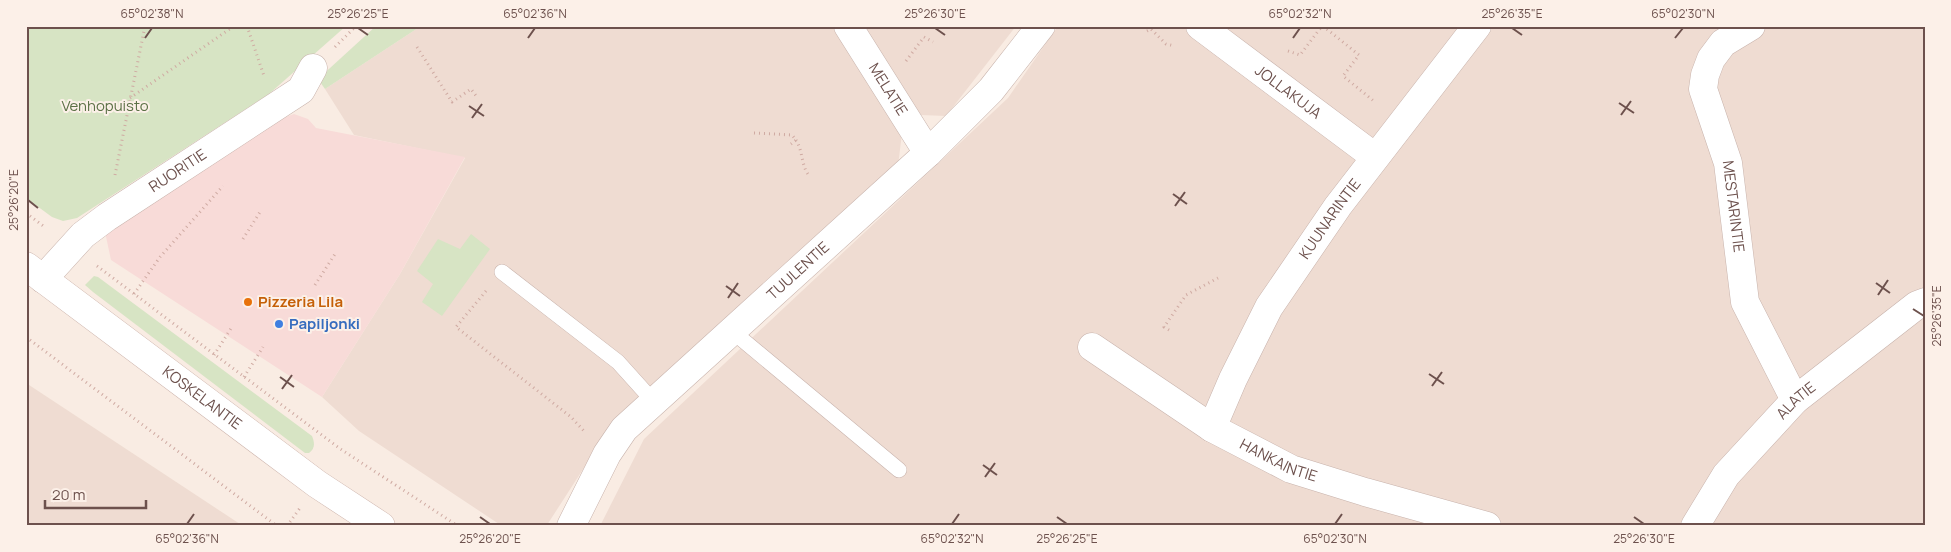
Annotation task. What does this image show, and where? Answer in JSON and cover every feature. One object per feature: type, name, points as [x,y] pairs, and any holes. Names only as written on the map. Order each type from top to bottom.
[{"type":"street","name":"MELATIE","points":[[848,26],[928,153]]},
{"type":"street","name":"TUULENTIE","points":[[570,526],[607,454],[624,429],[928,153],[991,90],[1041,26]]},
{"type":"street","name":"JOLLAKUJA","points":[[1200,26],[1375,157]]},
{"type":"street","name":"KUUNARINTIE","points":[[1212,428],[1233,379],[1269,307],[1338,206],[1477,26]]},
{"type":"street","name":"MESTARINTIE","points":[[1751,26],[1723,43],[1711,59],[1705,75],[1703,89],[1728,164],[1745,302],[1795,400]]},
{"type":"street","name":"RUORITIE","points":[[35,272],[72,247],[83,235],[107,217],[301,90],[313,68]]},
{"type":"street","name":"KOSKELANTIE","points":[[35,272],[316,484],[381,526]]},
{"type":"street","name":"ALATIE","points":[[1695,526],[1726,475],[1795,400],[1917,305],[1925,302]]},
{"type":"street","name":"HANKAINTIE","points":[[1092,347],[1212,428],[1291,469],[1487,526]]},
{"type":"lane","points":[[502,272],[618,362],[654,402]]},
{"type":"lane","points":[[732,331],[899,470]]},
{"type":"path","points":[[107,217],[145,26]]},
{"type":"path","points":[[130,98],[234,26]]},
{"type":"path","points":[[248,26],[275,107]]},
{"type":"path","points":[[1284,50],[1300,55],[1323,26],[1359,55],[1343,76],[1375,102]]},
{"type":"path","points":[[1149,29],[1166,44],[1184,48]]},
{"type":"path","points":[[417,47],[452,102],[471,89],[477,97]]},
{"type":"path","points":[[754,133],[792,135],[801,148],[805,170],[808,174]]},
{"type":"path","points":[[791,144],[796,140]]},
{"type":"path","points":[[134,294],[160,257],[223,186]]},
{"type":"path","points":[[243,239],[260,212]]},
{"type":"path","points":[[26,213],[339,448],[458,526]]},
{"type":"path","points":[[315,285],[334,254]]},
{"type":"path","points":[[502,272],[456,327],[571,417],[607,454]]},
{"type":"path","points":[[1169,330],[1164,327],[1186,295],[1218,278]]},
{"type":"path","points":[[214,355],[232,327]]},
{"type":"path","points":[[26,337],[277,526]]},
{"type":"path","points":[[244,377],[263,347]]},
{"type":"shaded area","points":[[421,26],[832,26],[902,133],[898,166],[609,429],[547,525],[502,526],[359,431],[322,397],[400,274],[465,158],[354,135],[325,89]]},
{"type":"shaded area","points":[[863,26],[1016,26],[946,116],[921,115]]},
{"type":"shaded area","points":[[1058,26],[1925,26],[1925,526],[600,526],[644,439],[1008,98]]},
{"type":"shaded area","points":[[294,114],[308,119],[316,128],[465,157],[400,274],[322,397],[111,260],[105,232],[280,119]]},
{"type":"shaded area","points":[[26,383],[243,526],[26,526]]},
{"type":"green space","name":"Venhopuisto","points":[[26,26],[346,26],[269,94],[77,218],[63,221],[52,217],[26,198]]},
{"type":"green space","points":[[376,26],[421,26],[325,89],[318,79]]},
{"type":"green space","points":[[471,234],[490,249],[442,316],[422,302],[433,284],[417,271],[438,239],[460,249]]},
{"type":"green space","points":[[94,276],[98,277],[312,436],[314,443],[312,450],[309,453],[305,453],[93,292],[85,285]]},
{"type":"place","name":"Pizzeria Lila","points":[[248,302]]},
{"type":"place","name":"Papiljonki","points":[[279,324]]}]
